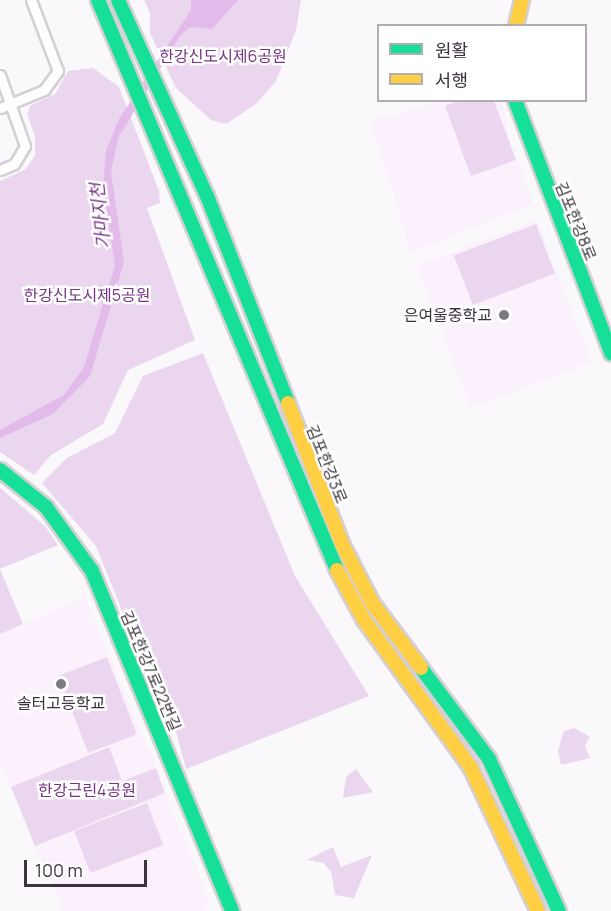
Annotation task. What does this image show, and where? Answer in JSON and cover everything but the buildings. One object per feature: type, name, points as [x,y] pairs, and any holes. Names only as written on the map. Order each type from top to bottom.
[{"type":"street","points":[[0,108],[51,85],[58,70],[31,0]]},
{"type":"street","points":[[98,0],[150,116],[298,487],[341,582],[471,768],[538,911]]},
{"type":"street","name":"김포한강3로","points":[[118,0],[207,196],[343,546],[373,604],[489,759],[559,911]]},
{"type":"street","points":[[516,24],[522,0]]},
{"type":"street","points":[[0,75],[13,103],[25,146],[14,164],[0,170]]},
{"type":"street","name":"김포한강8로","points":[[516,102],[525,136],[611,353]]},
{"type":"street","name":"김포한강7로22번길","points":[[0,470],[46,507],[92,571],[232,911]]},
{"type":"shaded area","points":[[191,0],[238,0],[212,29],[190,27],[180,36],[118,138],[111,172],[124,262],[90,376],[53,414],[0,438],[0,430],[64,395],[84,367],[115,265],[103,186],[106,151],[119,119],[191,10]]},
{"type":"shaded area","points":[[436,102],[503,102],[508,134],[533,204],[411,252],[371,121]]},
{"type":"shaded area","name":"은여울중학교","points":[[537,220],[591,362],[471,408],[417,266]]},
{"type":"shaded area","name":"솔터고등학교","points":[[85,597],[156,768],[122,781],[108,747],[11,787],[0,761],[0,634]]},
{"type":"shaded area","points":[[165,793],[209,900],[203,911],[63,911],[35,846]]},
{"type":"green space","name":"한강신도시제6공원","points":[[144,0],[301,0],[296,30],[276,81],[256,104],[226,124],[211,120],[176,88],[150,33],[150,13]]},
{"type":"green space","name":"한강신도시제5공원","points":[[93,68],[119,87],[159,191],[160,203],[147,208],[195,340],[128,370],[103,424],[51,455],[34,475],[0,452],[0,181],[26,169],[35,155],[35,136],[27,114],[30,106],[55,94],[68,71]]},
{"type":"green space","points":[[456,102],[494,102],[516,160],[471,176],[445,106]]},
{"type":"green space","points":[[536,224],[555,273],[473,305],[454,256]]},
{"type":"green space","points":[[203,353],[295,576],[369,696],[186,769],[171,713],[135,643],[96,546],[42,483],[67,458],[115,433],[143,376]]},
{"type":"green space","points":[[0,488],[45,526],[58,545],[0,569]]},
{"type":"green space","points":[[0,569],[23,624],[0,634]]},
{"type":"green space","points":[[107,657],[137,734],[88,753],[58,676]]},
{"type":"green space","points":[[574,728],[590,737],[585,746],[590,758],[561,765],[558,750],[564,731]]},
{"type":"green space","name":"한강근린4공원","points":[[109,747],[122,781],[156,768],[165,793],[35,846],[11,787]]},
{"type":"green space","points":[[356,769],[373,792],[343,798],[346,777]]},
{"type":"green space","points":[[147,803],[163,845],[90,873],[74,831]]},
{"type":"green space","points":[[333,847],[341,867],[372,855],[354,898],[335,895],[331,871],[323,863],[307,860]]},
{"type":"traffic: fast","points":[[98,0],[337,570]]},
{"type":"traffic: fast","points":[[118,0],[207,196],[288,403]]},
{"type":"traffic: fast","points":[[516,102],[611,353]]},
{"type":"traffic: fast","points":[[0,470],[46,507],[92,571],[232,911]]},
{"type":"traffic: fast","points":[[421,668],[489,759],[559,911]]},
{"type":"traffic: slow","points":[[516,24],[522,0]]},
{"type":"traffic: slow","points":[[288,403],[343,546],[373,604],[421,668]]},
{"type":"traffic: slow","points":[[337,570],[364,620],[471,768],[538,911]]},
{"type":"place","name":"은여울중학교","points":[[504,315]]},
{"type":"place","name":"솔터고등학교","points":[[61,684]]},
{"type":"water label","name":"가마지천","points":[[100,216]]}]
